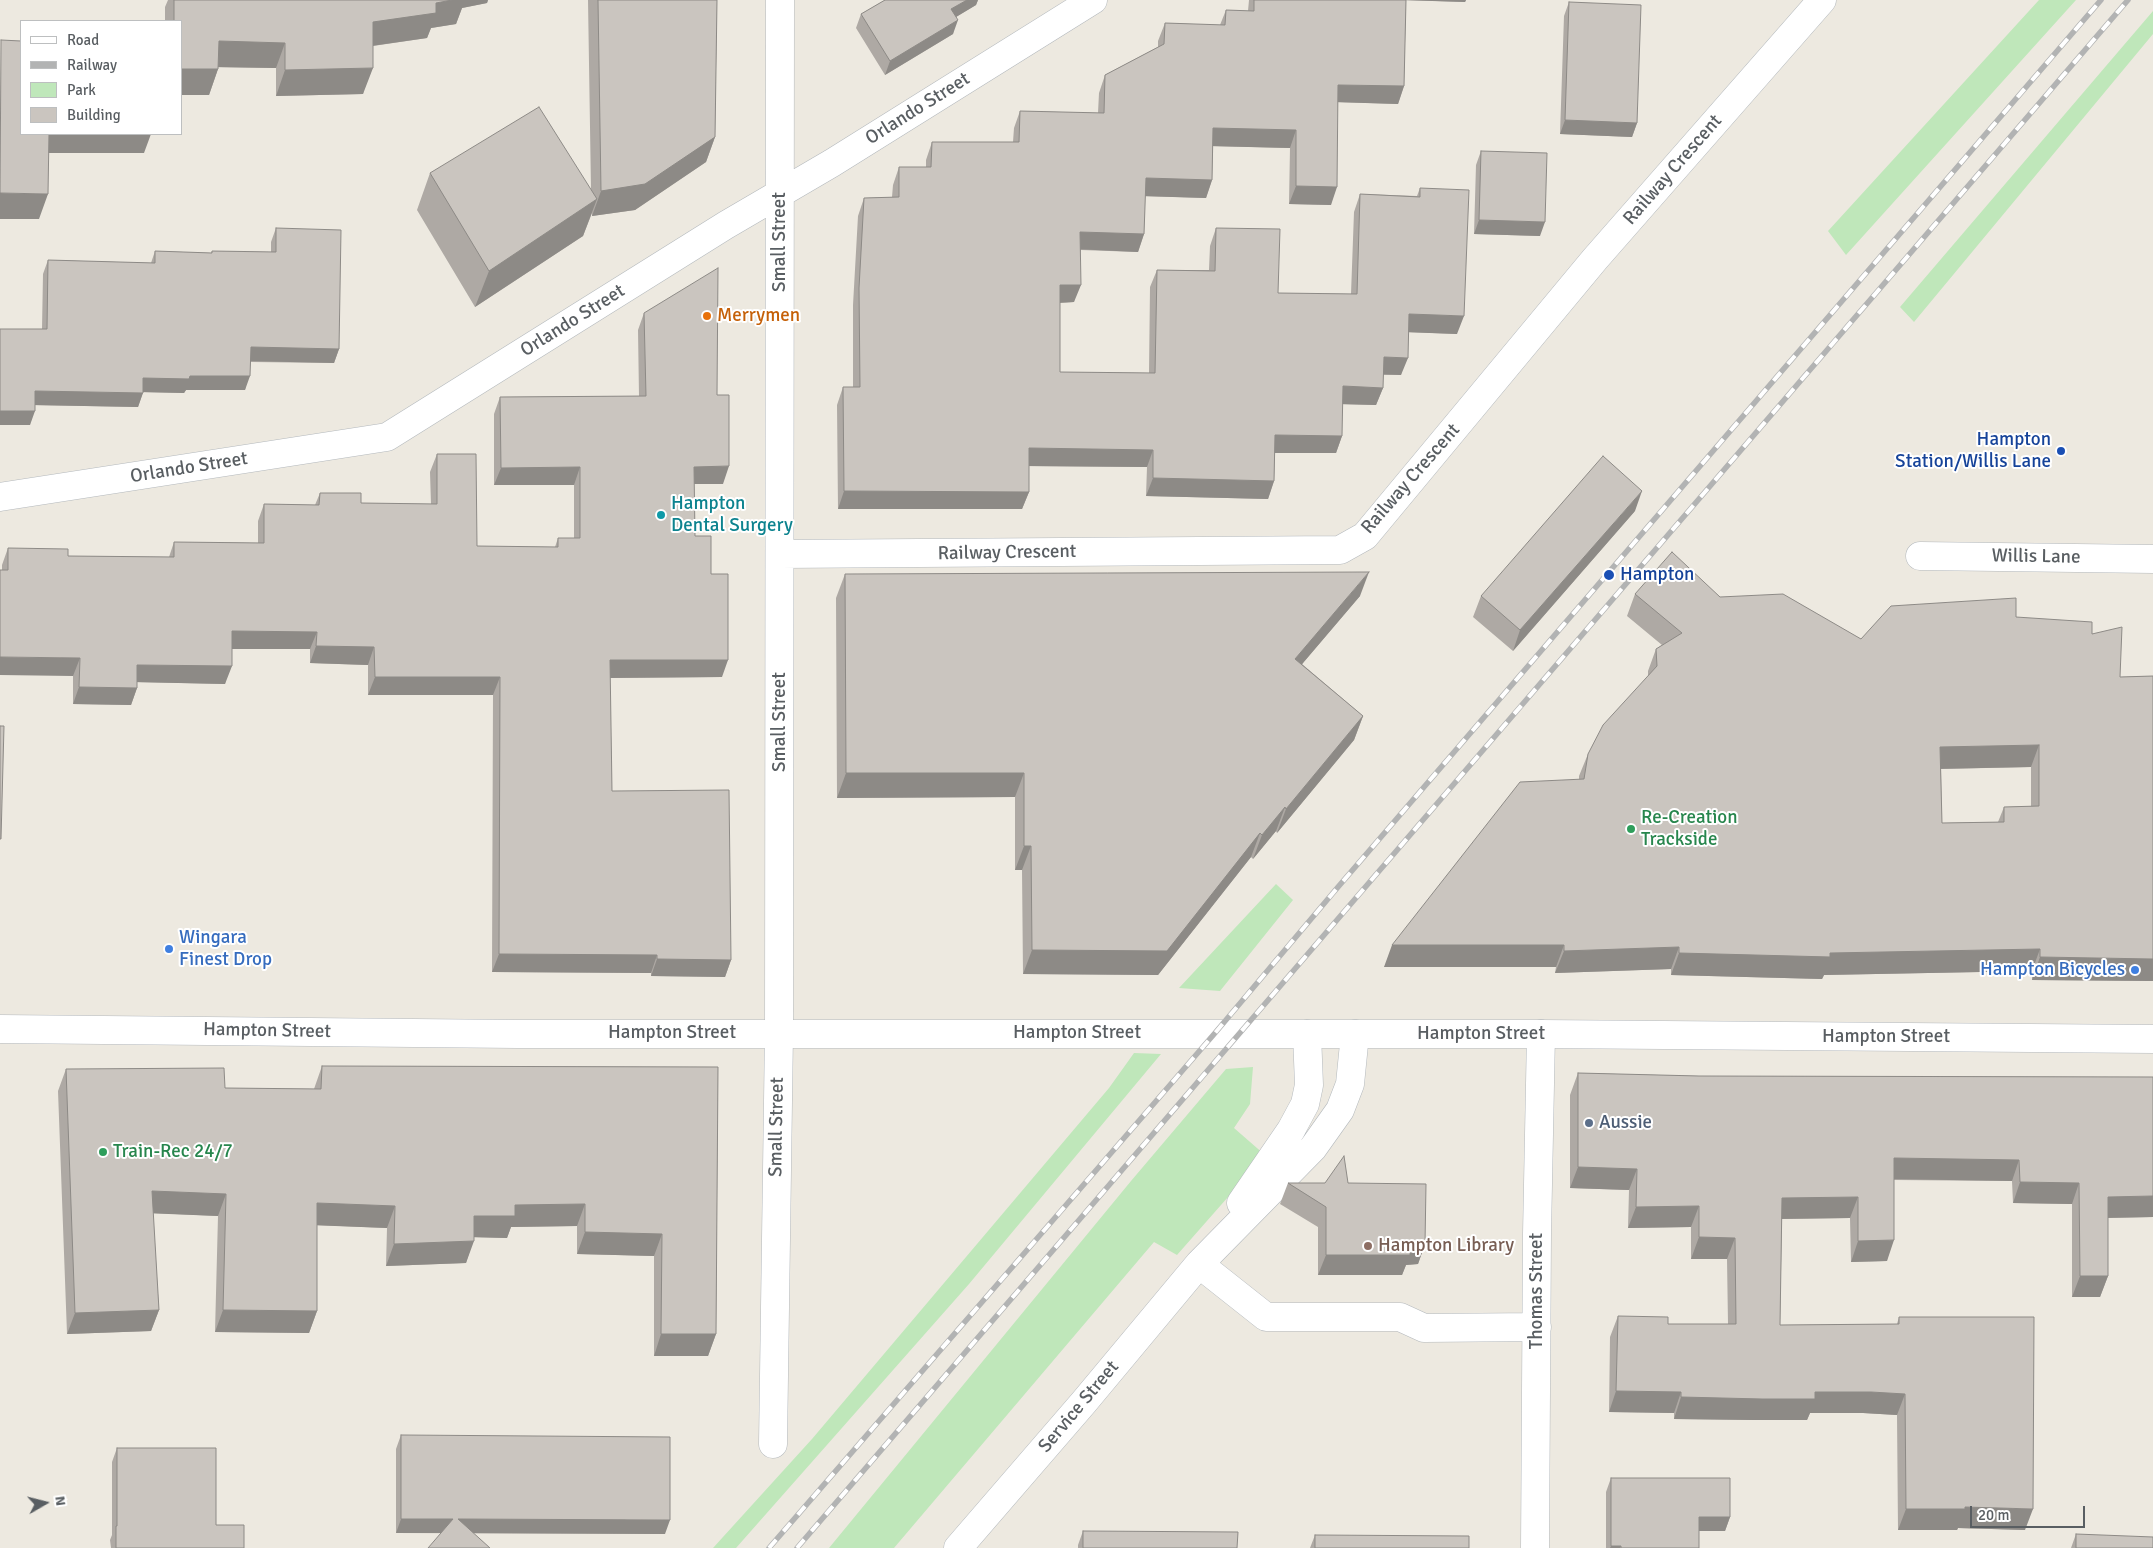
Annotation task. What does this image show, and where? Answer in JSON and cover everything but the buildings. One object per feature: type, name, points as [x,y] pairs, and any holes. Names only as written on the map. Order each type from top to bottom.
[{"type":"street","name":"Small Street","points":[[773,1444],[779,1033],[780,0]]},
{"type":"street","name":"Orlando Street","points":[[0,497],[387,437],[1093,0]]},
{"type":"street","name":"Railway Crescent","points":[[780,554],[1340,550],[1365,536],[1595,259],[1822,0]]},
{"type":"street","name":"Willis Lane","points":[[1920,556],[2153,559]]},
{"type":"street","name":"Hampton Street","points":[[0,1029],[517,1034],[1542,1034],[2153,1039]]},
{"type":"street","name":"Service Street","points":[[1199,1264],[1291,1130],[1305,1104],[1309,1085],[1307,1034]]},
{"type":"street","name":"Service Street","points":[[958,1548],[1078,1409],[1199,1264],[1313,1148],[1340,1110],[1350,1084],[1355,1034]]},
{"type":"street","name":"Thomas Street","points":[[1535,1548],[1537,1234],[1542,1034]]},
{"type":"street","points":[[1199,1264],[1266,1317],[1400,1317],[1424,1328],[1537,1327]]},
{"type":"green space","points":[[2039,0],[2076,0],[1846,255],[1828,231]]},
{"type":"green space","points":[[2153,11],[2153,34],[1914,322],[1900,307]]},
{"type":"green space","points":[[1276,884],[1293,900],[1220,991],[1179,988]]},
{"type":"green space","points":[[1134,1053],[1161,1054],[969,1284],[736,1548],[713,1548],[812,1439],[1109,1088]]},
{"type":"green space","points":[[1253,1067],[1250,1104],[1234,1128],[1265,1155],[1177,1255],[1154,1242],[894,1548],[829,1548],[1131,1181],[1226,1069]]},
{"type":"railway","points":[[769,1548],[1215,1033],[1338,887],[2101,0]]},
{"type":"railway","points":[[797,1548],[2128,0]]},
{"type":"place","name":"Merrymen","points":[[707,316]]},
{"type":"place","name":"Hampton Station/Willis Lane","points":[[2061,451]]},
{"type":"place","name":"Hampton Dental Surgery","points":[[661,515]]},
{"type":"place","name":"Hampton","points":[[1609,575]]},
{"type":"place","name":"Re-Creation Trackside","points":[[1631,829]]},
{"type":"place","name":"Wingara Finest Drop","points":[[169,949]]},
{"type":"place","name":"Hampton Bicycles","points":[[2135,970]]},
{"type":"place","name":"Aussie","points":[[1589,1123]]},
{"type":"place","name":"Train-Rec 24/7","points":[[103,1152]]},
{"type":"place","name":"Hampton Library","points":[[1368,1246]]}]
